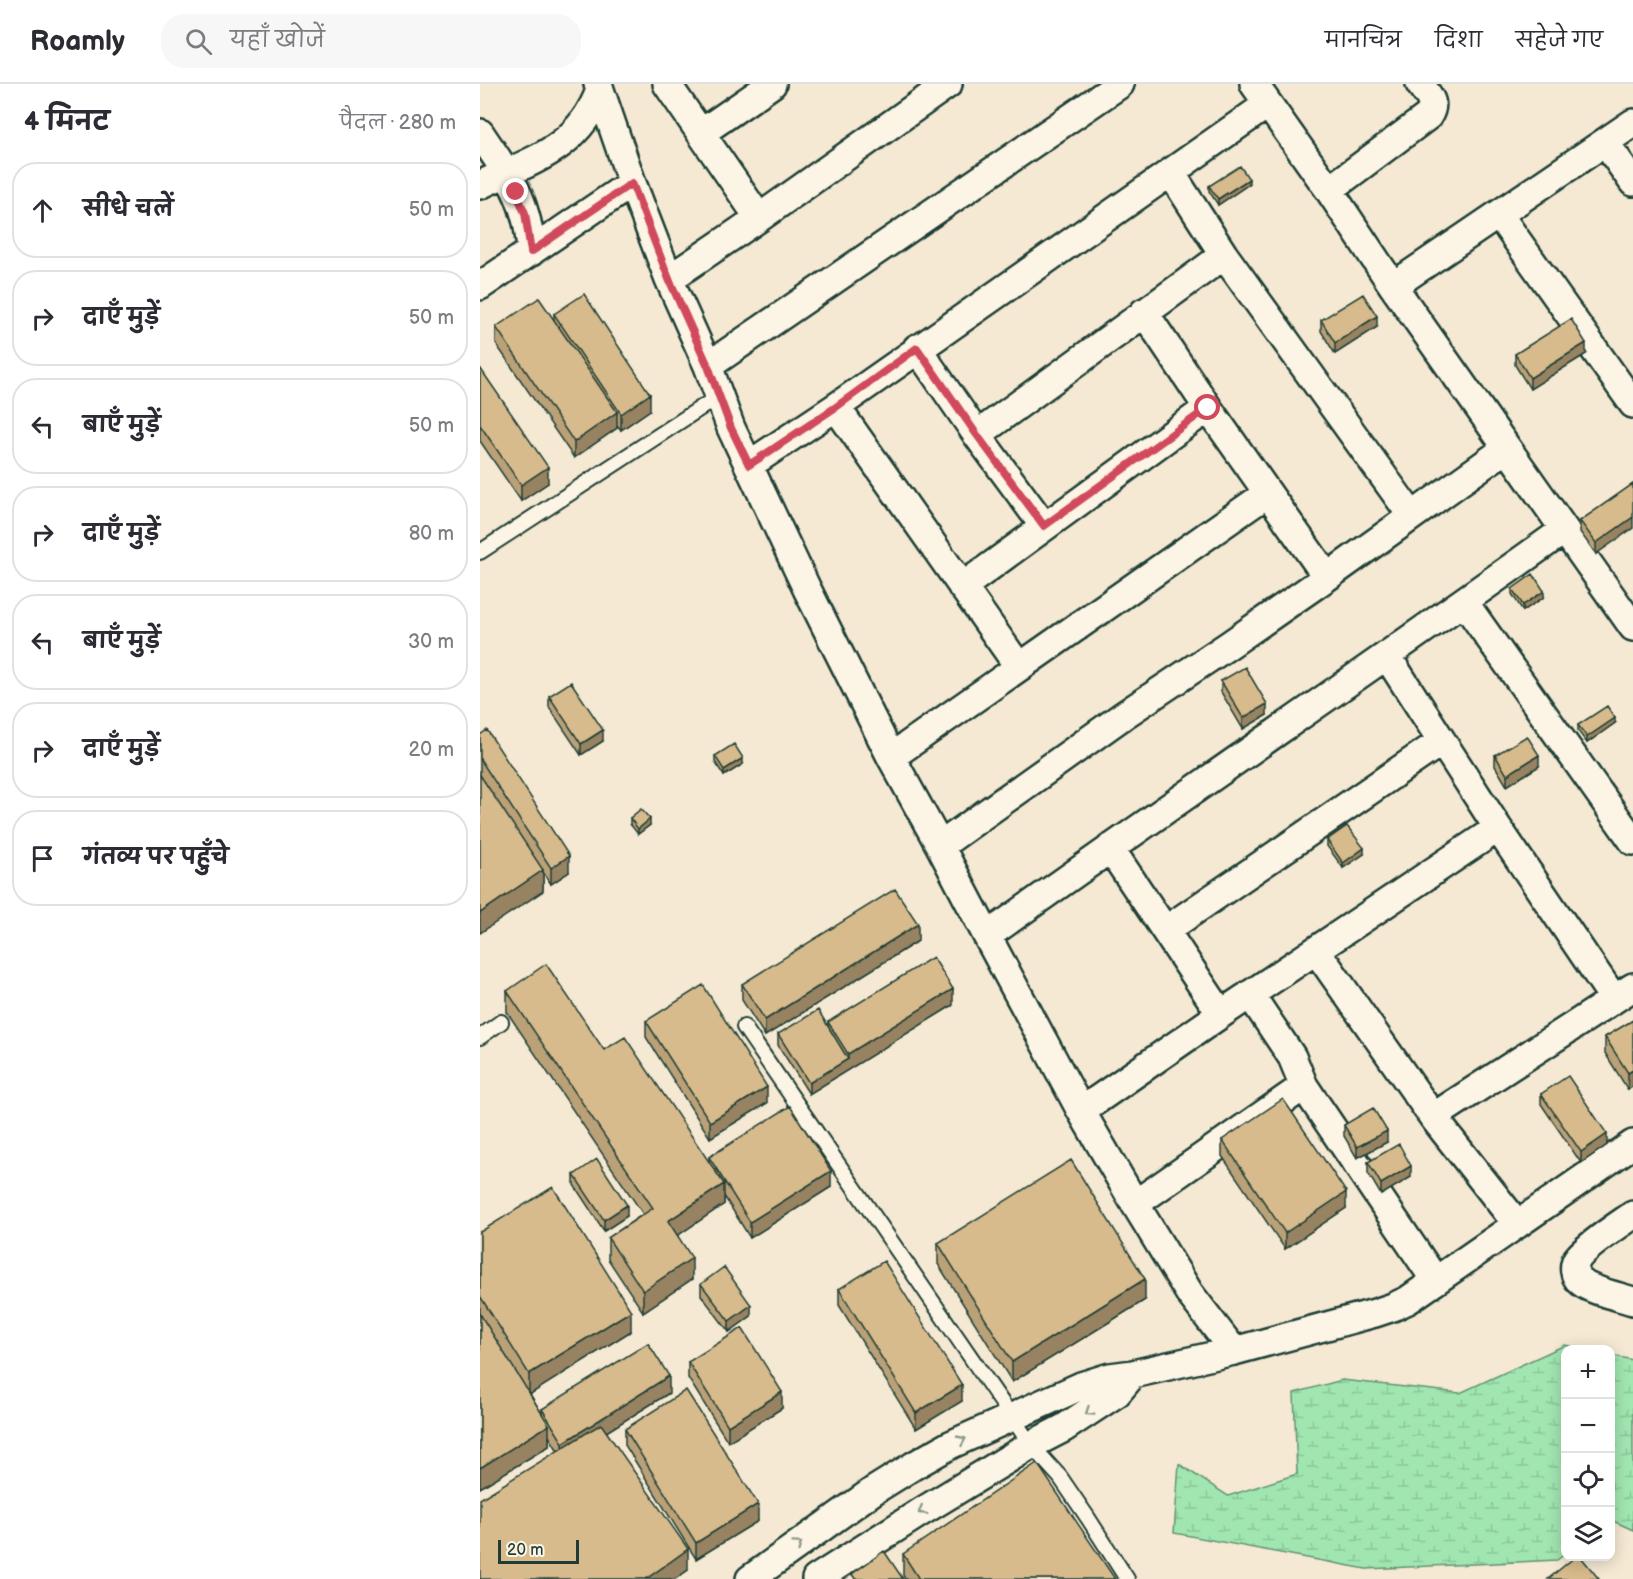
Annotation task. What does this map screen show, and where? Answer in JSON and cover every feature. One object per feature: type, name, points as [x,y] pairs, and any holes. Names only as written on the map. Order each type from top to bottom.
[{"type":"street","points":[[667,84],[759,218]]},
{"type":"street","points":[[701,133],[772,84]]},
{"type":"street","points":[[669,279],[948,84]]},
{"type":"street","points":[[1329,190],[1428,116],[1432,103],[1420,84]]},
{"type":"street","points":[[708,366],[1115,85]]},
{"type":"street","points":[[480,185],[546,155],[561,144],[589,114],[596,103],[599,87]]},
{"type":"street","points":[[599,87],[632,183],[669,279],[708,366],[731,428],[807,589],[891,757],[1081,1111],[1190,1293],[1234,1352]]},
{"type":"street","points":[[749,465],[836,407],[917,348],[1171,173],[1261,94],[1633,627]]},
{"type":"street","points":[[1393,286],[1633,123]]},
{"type":"street","points":[[480,133],[507,173],[525,213],[531,252]]},
{"type":"street","points":[[1605,142],[1633,182]]},
{"type":"street","points":[[1171,173],[1224,255],[1412,516]]},
{"type":"street","points":[[480,286],[632,183]]},
{"type":"street","points":[[1498,215],[1633,404]]},
{"type":"street","points":[[977,435],[1224,255]]},
{"type":"street","points":[[1144,312],[1208,408],[1328,577]]},
{"type":"street","points":[[917,348],[1044,526]]},
{"type":"street","points":[[836,407],[1019,667]]},
{"type":"street","points":[[962,587],[1208,408]]},
{"type":"street","points":[[940,846],[1124,715],[1328,577],[1507,448]]},
{"type":"street","points":[[891,757],[1268,493]]},
{"type":"street","points":[[987,936],[1564,530]]},
{"type":"street","points":[[1464,602],[1633,841]]},
{"type":"street","points":[[1387,656],[1498,828],[1624,993],[1433,1117]]},
{"type":"street","points":[[1166,930],[1442,741]]},
{"type":"street","points":[[1081,1111],[1250,994],[1498,828]]},
{"type":"street","points":[[1110,848],[1221,1014]]},
{"type":"street","points":[[1316,950],[1433,1117],[1517,1224]]},
{"type":"street","points":[[1250,994],[1292,1057],[1304,1086],[1328,1124],[1435,1280]]},
{"type":"street","points":[[1135,1204],[1304,1086]]},
{"type":"street","points":[[750,1579],[873,1491],[913,1466],[950,1445],[1081,1386],[1110,1377],[1234,1352],[1393,1307],[1408,1300],[1633,1144]]},
{"type":"street","points":[[1633,1215],[1586,1250],[1577,1259],[1575,1267],[1579,1281],[1588,1287],[1633,1301]]},
{"type":"street","points":[[816,1579],[1031,1445],[1064,1428],[1117,1393],[1133,1374]]},
{"type":"lane","points":[[480,552],[719,396]]},
{"type":"lane","points":[[480,1037],[501,1022]]},
{"type":"lane","points":[[744,1027],[1011,1417],[1031,1445],[1060,1477],[1127,1579]]},
{"type":"green space","points":[[1561,1347],[1561,1557],[1557,1560],[1366,1569],[1174,1533],[1179,1464],[1228,1496],[1297,1474],[1294,1393],[1342,1380],[1460,1393]]},
{"type":"green space","points":[[1615,1356],[1633,1360],[1633,1530],[1615,1522]]},
{"type":"building","points":[[1240,166],[1249,179],[1218,199],[1209,186]]},
{"type":"building","points":[[584,294],[650,394],[621,414],[554,314]]},
{"type":"building","points":[[1363,294],[1377,316],[1335,343],[1321,320]]},
{"type":"building","points":[[539,298],[617,412],[574,442],[496,327]]},
{"type":"building","points":[[1571,319],[1586,343],[1530,378],[1515,354]]},
{"type":"building","points":[[480,368],[548,467],[521,485],[480,425]]},
{"type":"building","points":[[1633,484],[1633,517],[1596,543],[1580,521]]},
{"type":"building","points":[[1533,574],[1544,591],[1523,605],[1512,589]]},
{"type":"building","points":[[1245,667],[1267,704],[1243,718],[1221,681]]},
{"type":"building","points":[[571,682],[603,730],[581,744],[549,696]]},
{"type":"building","points":[[1607,706],[1615,718],[1587,737],[1578,725]]},
{"type":"building","points":[[487,730],[569,856],[551,868],[480,759],[480,735]]},
{"type":"building","points":[[1527,736],[1539,755],[1507,775],[1495,755]]},
{"type":"building","points":[[734,744],[743,758],[724,770],[715,756]]},
{"type":"building","points":[[480,775],[543,870],[480,913]]},
{"type":"building","points":[[641,809],[650,819],[638,829],[630,818]]},
{"type":"building","points":[[1347,826],[1364,848],[1343,863],[1327,840]]},
{"type":"building","points":[[895,889],[918,924],[765,1020],[742,984]]},
{"type":"building","points":[[933,957],[953,989],[848,1054],[828,1022]]},
{"type":"building","points":[[546,964],[604,1050],[625,1037],[724,1184],[668,1221],[692,1258],[643,1291],[608,1238],[653,1208],[507,991]]},
{"type":"building","points":[[703,985],[767,1087],[710,1122],[646,1021]]},
{"type":"building","points":[[818,1010],[848,1059],[809,1083],[778,1034]]},
{"type":"building","points":[[1633,1020],[1633,1070],[1628,1073],[1605,1037]]},
{"type":"building","points":[[1568,1076],[1607,1134],[1581,1152],[1541,1094]]},
{"type":"building","points":[[1283,1099],[1346,1192],[1285,1233],[1222,1140]]},
{"type":"building","points":[[790,1106],[831,1171],[750,1222],[709,1157]]},
{"type":"building","points":[[1373,1108],[1387,1131],[1357,1147],[1344,1125]]},
{"type":"building","points":[[1399,1144],[1411,1166],[1381,1184],[1368,1162]]},
{"type":"building","points":[[597,1159],[627,1205],[604,1220],[574,1175]]},
{"type":"building","points":[[1071,1160],[1145,1279],[1012,1362],[938,1243]]},
{"type":"building","points":[[553,1187],[631,1311],[529,1374],[480,1296],[480,1232]]},
{"type":"building","points":[[884,1261],[962,1385],[916,1413],[839,1289]]},
{"type":"building","points":[[724,1267],[751,1305],[729,1321],[701,1284]]},
{"type":"building","points":[[480,1314],[549,1425],[480,1468]]},
{"type":"building","points":[[742,1328],[782,1392],[728,1426],[688,1362]]},
{"type":"building","points":[[648,1343],[669,1376],[563,1443],[542,1409]]},
{"type":"building","points":[[686,1390],[758,1504],[696,1543],[625,1429]]},
{"type":"building","points":[[601,1424],[688,1549],[646,1579],[480,1579],[480,1499]]},
{"type":"building","points":[[1037,1463],[1115,1579],[919,1579],[903,1554]]},
{"type":"building","points":[[884,1551],[903,1579],[855,1579],[852,1574]]},
{"type":"building","points":[[1570,1561],[1584,1561],[1599,1579],[1548,1579]]},
{"type":"route","points":[[516,192],[525,213],[531,252],[632,183],[669,279],[708,366],[731,428],[749,465],[836,407],[917,348],[1044,526],[1208,408]]}]
